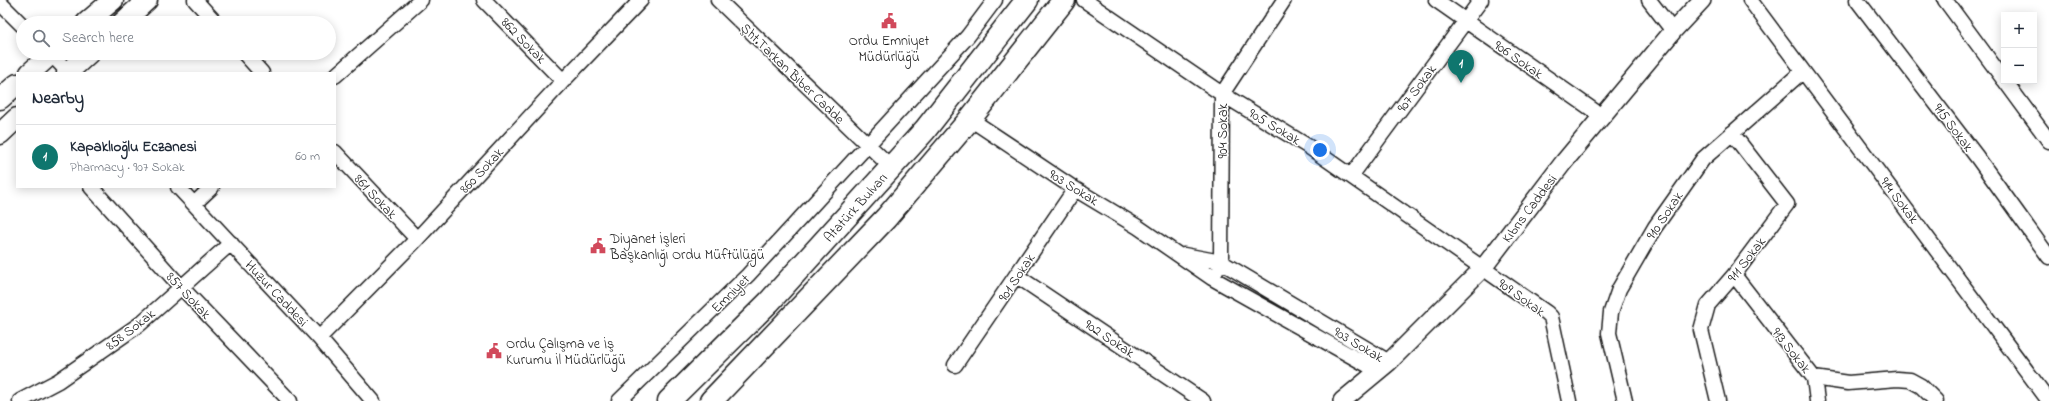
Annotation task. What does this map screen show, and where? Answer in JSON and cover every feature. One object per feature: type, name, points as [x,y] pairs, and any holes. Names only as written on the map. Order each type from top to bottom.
[{"type":"highway","name":"Atatürk Bulvarı","points":[[669,401],[769,302],[891,167],[924,130],[1027,0]]},
{"type":"highway","name":"Atatürk Bulvarı","points":[[711,401],[886,218],[970,119],[1064,0]]},
{"type":"main road","points":[[94,16],[112,0]]},
{"type":"main road","points":[[130,16],[147,0]]},
{"type":"main road","points":[[31,72],[44,60]]},
{"type":"main road","points":[[69,72],[82,60]]},
{"type":"main road","points":[[0,134],[16,119]]},
{"type":"street","points":[[195,0],[210,16]]},
{"type":"street","points":[[336,75],[421,0]]},
{"type":"street","name":"862 Sokak","points":[[484,0],[563,81]]},
{"type":"street","name":"860 Sokak","points":[[319,338],[417,239],[563,81],[641,0]]},
{"type":"street","name":"Şht.Tarkan Biber Cadde","points":[[718,0],[891,167]]},
{"type":"street","name":"Emniyet","points":[[619,401],[748,275],[968,36],[995,0]]},
{"type":"street","name":"905 Sokak","points":[[1084,0],[1222,94],[1309,147],[1483,268]]},
{"type":"street","name":"904 Sokak","points":[[1212,278],[1221,262],[1222,94],[1284,0]]},
{"type":"street","name":"906 Sokak","points":[[1436,0],[1603,117]]},
{"type":"street","name":"907 Sokak","points":[[1351,176],[1481,0]]},
{"type":"street","points":[[1649,0],[1672,31]]},
{"type":"street","name":"Kıbrıs Caddesi","points":[[1342,401],[1384,367],[1483,268],[1564,163],[1672,31],[1702,0]]},
{"type":"street","name":"914 Sokak","points":[[1750,0],[2049,400]]},
{"type":"street","name":"915 Sokak","points":[[1857,0],[1977,157],[2049,257]]},
{"type":"street","points":[[1945,0],[2001,76]]},
{"type":"street","points":[[0,3],[16,19]]},
{"type":"street","points":[[57,60],[67,72]]},
{"type":"street","points":[[250,60],[261,72]]},
{"type":"street","name":"910 Sokak","points":[[1625,401],[1609,334],[1611,312],[1619,289],[1655,227],[1702,159],[1803,71]]},
{"type":"street","points":[[2007,84],[2049,141]]},
{"type":"street","name":"903 Sokak","points":[[970,119],[1075,189],[1138,227],[1212,278],[1384,367]]},
{"type":"street","name":"911 Sokak","points":[[1718,401],[1701,330],[1708,305],[1734,275],[1788,204],[1732,133]]},
{"type":"street","name":"861 Sokak","points":[[336,153],[417,239]]},
{"type":"street","name":"857 Sokak","points":[[92,188],[181,287],[290,401]]},
{"type":"street","name":"Huzur Caddesi","points":[[179,188],[319,338],[373,401]]},
{"type":"street","points":[[194,204],[211,188]]},
{"type":"street","name":"901 Sokak","points":[[955,365],[1075,189]]},
{"type":"street","name":"858 Sokak","points":[[20,401],[58,381],[134,328],[231,243]]},
{"type":"street","name":"903 Sokak","points":[[1178,254],[1221,262],[1384,367]]},
{"type":"street","name":"909 Sokak","points":[[1483,268],[1551,318],[1569,401]]},
{"type":"street","name":"913 Sokak","points":[[1734,275],[1814,378],[1848,383],[1897,378],[1910,380],[1921,386],[1936,401]]},
{"type":"street","name":"902 Sokak","points":[[1017,276],[1203,401]]},
{"type":"street","points":[[1814,378],[1817,401]]},
{"type":"place","name":"Ordu Emniyet Müdürlüğü","points":[[889,21]]},
{"type":"place","name":"Kapaklıoğlu Eczanesi","points":[[1461,83]]},
{"type":"place","name":"Diyanet İşleri Başkanlığı Ordu Müftülüğü","points":[[598,246]]},
{"type":"place","name":"Ordu Çalışma ve İş Kurumu İl Müdürlüğü","points":[[494,351]]}]
